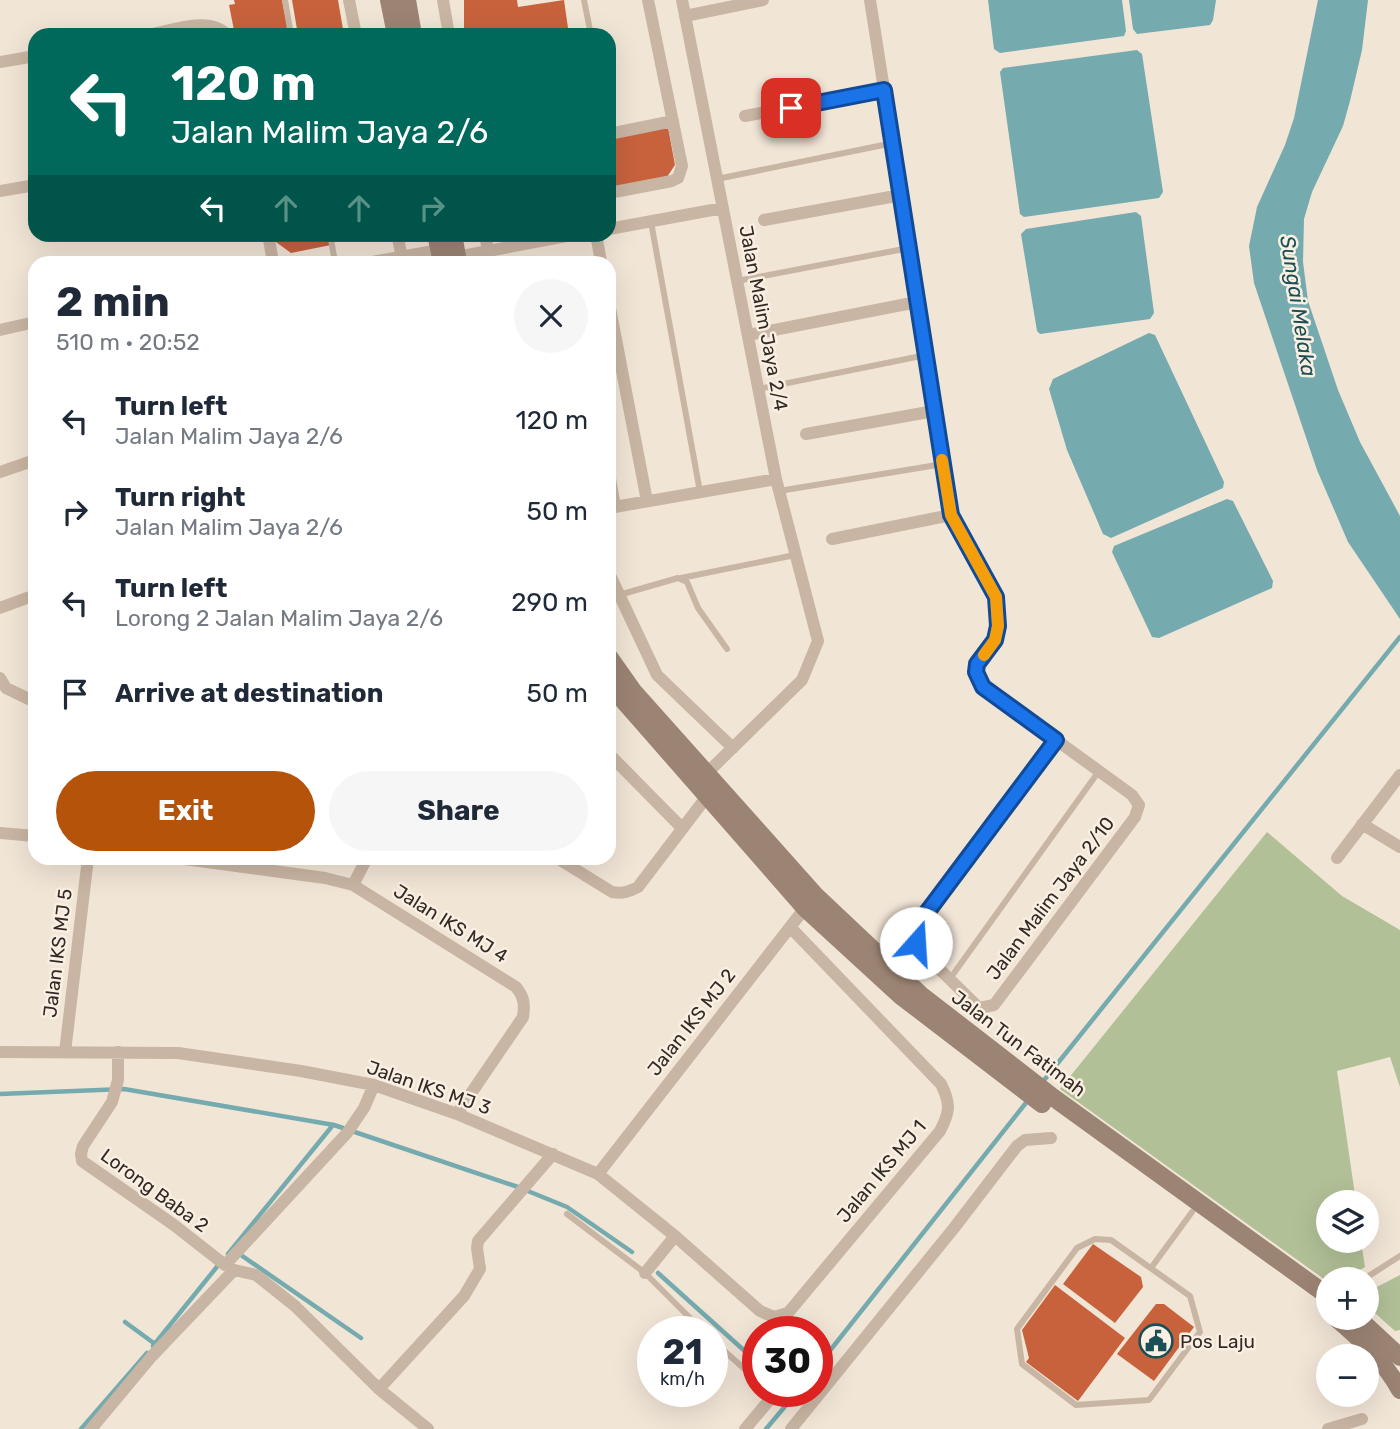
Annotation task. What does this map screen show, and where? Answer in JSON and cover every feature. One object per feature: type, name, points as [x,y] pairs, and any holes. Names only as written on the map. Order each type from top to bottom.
[{"type":"main road","points":[[390,0],[395,28]]},
{"type":"main road","points":[[407,0],[413,28]]},
{"type":"main road","name":"Jalan Tun Fatimah","points":[[616,667],[710,785],[810,901],[901,996],[1009,1072],[1192,1212],[1316,1302]]},
{"type":"main road","name":"Jalan Tun Fatimah","points":[[616,691],[710,785]]},
{"type":"main road","name":"Jalan Tun Fatimah","points":[[1051,1103],[1316,1288]]},
{"type":"main road","points":[[1349,1330],[1374,1353],[1400,1390]]},
{"type":"main road","points":[[1371,1330],[1400,1357]]},
{"type":"street","points":[[349,0],[355,28]]},
{"type":"street","points":[[443,0],[448,28]]},
{"type":"street","points":[[616,192],[672,181],[678,178],[682,166],[648,0]]},
{"type":"street","name":"Jalan Malim Jaya 2/4","points":[[682,0],[778,485],[818,641],[802,680],[733,748]]},
{"type":"street","points":[[685,16],[763,0]]},
{"type":"street","points":[[870,0],[951,515],[996,597],[998,626],[995,640],[977,664],[978,678],[983,687],[1099,771]]},
{"type":"street","points":[[185,28],[206,24],[218,28]]},
{"type":"street","points":[[0,62],[28,57]]},
{"type":"street","points":[[745,116],[884,90]]},
{"type":"street","points":[[616,131],[673,121]]},
{"type":"street","points":[[0,191],[28,186]]},
{"type":"street","points":[[764,220],[901,195]]},
{"type":"street","points":[[616,228],[723,208]]},
{"type":"street","points":[[493,256],[546,242]]},
{"type":"street","points":[[428,256],[446,253],[478,256]]},
{"type":"street","points":[[748,335],[917,302]]},
{"type":"street","points":[[0,330],[28,324]]},
{"type":"street","points":[[616,363],[647,501]]},
{"type":"street","points":[[806,434],[934,411]]},
{"type":"street","points":[[0,472],[28,462]]},
{"type":"street","points":[[616,507],[699,492],[778,485]]},
{"type":"street","points":[[832,539],[951,515]]},
{"type":"street","points":[[568,865],[612,892],[622,894],[638,887],[682,828],[733,748],[657,675],[616,588]]},
{"type":"street","points":[[0,608],[28,597]]},
{"type":"street","points":[[0,678],[6,688],[28,699]]},
{"type":"street","points":[[949,980],[919,949],[917,926],[1056,740]]},
{"type":"street","points":[[616,761],[682,828]]},
{"type":"street","name":"Jalan Malim Jaya 2/10","points":[[949,980],[974,1006],[986,1009],[994,1005],[1135,817],[1139,805],[1132,795],[1099,771]]},
{"type":"street","points":[[1337,858],[1400,775]]},
{"type":"street","points":[[1362,824],[1400,846]]},
{"type":"street","points":[[0,833],[28,835]]},
{"type":"street","name":"Jalan IKS MJ 5","points":[[65,1052],[87,865]]},
{"type":"street","name":"Jalan IKS MJ 4","points":[[229,865],[325,878],[352,885],[516,987],[525,1004],[523,1017],[457,1114]]},
{"type":"street","points":[[352,885],[363,865]]},
{"type":"street","name":"Jalan IKS MJ 2","points":[[598,1174],[810,901]]},
{"type":"street","name":"Jalan IKS MJ 1","points":[[778,1316],[788,1313],[940,1131],[949,1115],[947,1097],[941,1084],[791,928]]},
{"type":"street","name":"Jalan IKS MJ 3","points":[[0,1052],[191,1055],[374,1085],[457,1114],[598,1174],[675,1236],[760,1311],[772,1316]]},
{"type":"street","name":"Lorong Baba 2","points":[[118,1052],[118,1080],[112,1102],[83,1146],[82,1161],[230,1268]]},
{"type":"street","points":[[90,1429],[346,1133],[364,1108],[374,1085]]},
{"type":"street","points":[[791,1429],[1017,1146],[1025,1140],[1051,1138]]},
{"type":"street","points":[[379,1389],[464,1296],[480,1269],[478,1241],[553,1154]]},
{"type":"street","points":[[645,1273],[675,1236]]},
{"type":"street","points":[[230,1268],[256,1275],[295,1306],[379,1389],[428,1429]]},
{"type":"street","points":[[745,1429],[762,1407]]},
{"type":"street","points":[[1328,1429],[1362,1419]]},
{"type":"lane","points":[[285,0],[291,28]]},
{"type":"lane","points":[[584,0],[590,28]]},
{"type":"lane","points":[[717,179],[893,144]]},
{"type":"lane","points":[[651,222],[699,492]]},
{"type":"lane","points":[[737,281],[909,248]]},
{"type":"lane","points":[[758,389],[926,355]]},
{"type":"lane","points":[[778,485],[943,464]]},
{"type":"lane","points":[[619,594],[795,555]]},
{"type":"lane","points":[[678,579],[687,582],[698,608],[727,649]]},
{"type":"lane","points":[[949,980],[1099,771]]},
{"type":"lane","points":[[1151,1268],[1192,1212]]},
{"type":"lane","points":[[567,1214],[645,1273],[688,1316]]},
{"type":"lane","points":[[1096,1239],[1111,1240],[1151,1268],[1190,1296],[1200,1332],[1149,1400],[1076,1405],[1022,1364],[1017,1329],[1077,1248],[1096,1239]]},
{"type":"lane","points":[[1379,1269],[1400,1256]]},
{"type":"lane","points":[[728,1354],[742,1367]]},
{"type":"green space","points":[[1267,832],[1342,896],[1400,930],[1400,1087],[1390,1057],[1337,1071],[1354,1190],[1316,1190],[1316,1253],[1363,1253],[1365,1267],[1316,1267],[1316,1273],[1060,1089]]},
{"type":"green space","points":[[1400,1275],[1400,1330],[1395,1331],[1379,1317],[1379,1286]]},
{"type":"water","points":[[988,0],[1122,0],[1126,31],[1124,36],[1000,53],[994,49]]},
{"type":"water","points":[[1129,0],[1216,0],[1210,25],[1137,34],[1133,29]]},
{"type":"water","name":"Sungai Melaka","points":[[1318,0],[1368,0],[1362,50],[1343,126],[1312,192],[1304,219],[1303,262],[1308,301],[1338,390],[1360,442],[1400,516],[1400,619],[1348,542],[1317,470],[1254,283],[1249,246],[1257,207],[1294,118]]},
{"type":"water","points":[[1137,50],[1142,54],[1163,192],[1159,198],[1024,217],[1020,214],[1000,72],[1003,68]]},
{"type":"water","points":[[1136,212],[1141,216],[1154,313],[1150,319],[1040,334],[1037,331],[1021,234],[1026,229]]},
{"type":"water","points":[[1149,333],[1155,335],[1224,482],[1223,488],[1111,538],[1103,534],[1067,450],[1049,389],[1053,379]]},
{"type":"water","points":[[1227,499],[1233,501],[1273,581],[1272,588],[1159,638],[1152,637],[1112,552],[1114,546]]},
{"type":"building","points":[[234,0],[282,0],[288,28],[234,28],[229,5],[235,4]]},
{"type":"building","points":[[292,0],[338,0],[343,28],[297,28]]},
{"type":"building","points":[[464,0],[517,0],[518,7],[564,0],[568,28],[464,28]]},
{"type":"building","points":[[668,127],[675,165],[667,177],[616,187],[616,137]]},
{"type":"building","points":[[276,242],[330,242],[331,245],[291,253]]},
{"type":"building","points":[[1093,1244],[1141,1277],[1143,1287],[1115,1323],[1063,1284]]},
{"type":"building","points":[[1055,1285],[1125,1338],[1078,1401],[1026,1362],[1029,1358],[1022,1330]]},
{"type":"building","name":"Pos Laju","points":[[1156,1304],[1164,1304],[1194,1327],[1154,1381],[1117,1354]]},
{"type":"waterway","points":[[1041,1084],[1400,637]]},
{"type":"waterway","points":[[0,1094],[124,1089],[334,1125],[518,1187],[567,1207],[632,1252]]},
{"type":"waterway","points":[[833,1347],[1029,1099]]},
{"type":"waterway","points":[[228,1254],[333,1125]]},
{"type":"waterway","points":[[238,1253],[361,1338]]},
{"type":"waterway","points":[[153,1346],[220,1263]]},
{"type":"waterway","points":[[658,1273],[742,1349]]},
{"type":"waterway","points":[[125,1322],[155,1344]]},
{"type":"waterway","points":[[81,1429],[147,1353]]},
{"type":"waterway","points":[[766,1429],[785,1407]]},
{"type":"slow traffic","points":[[942,460],[951,515],[996,597],[998,626],[995,640],[984,655]]},
{"type":"place","name":"Pos Laju","points":[[1156,1341]]},
{"type":"route","points":[[791,108],[884,90],[951,515],[996,597],[998,626],[995,640],[977,664],[976,672],[983,687],[1056,740],[917,926],[916,943]]}]
